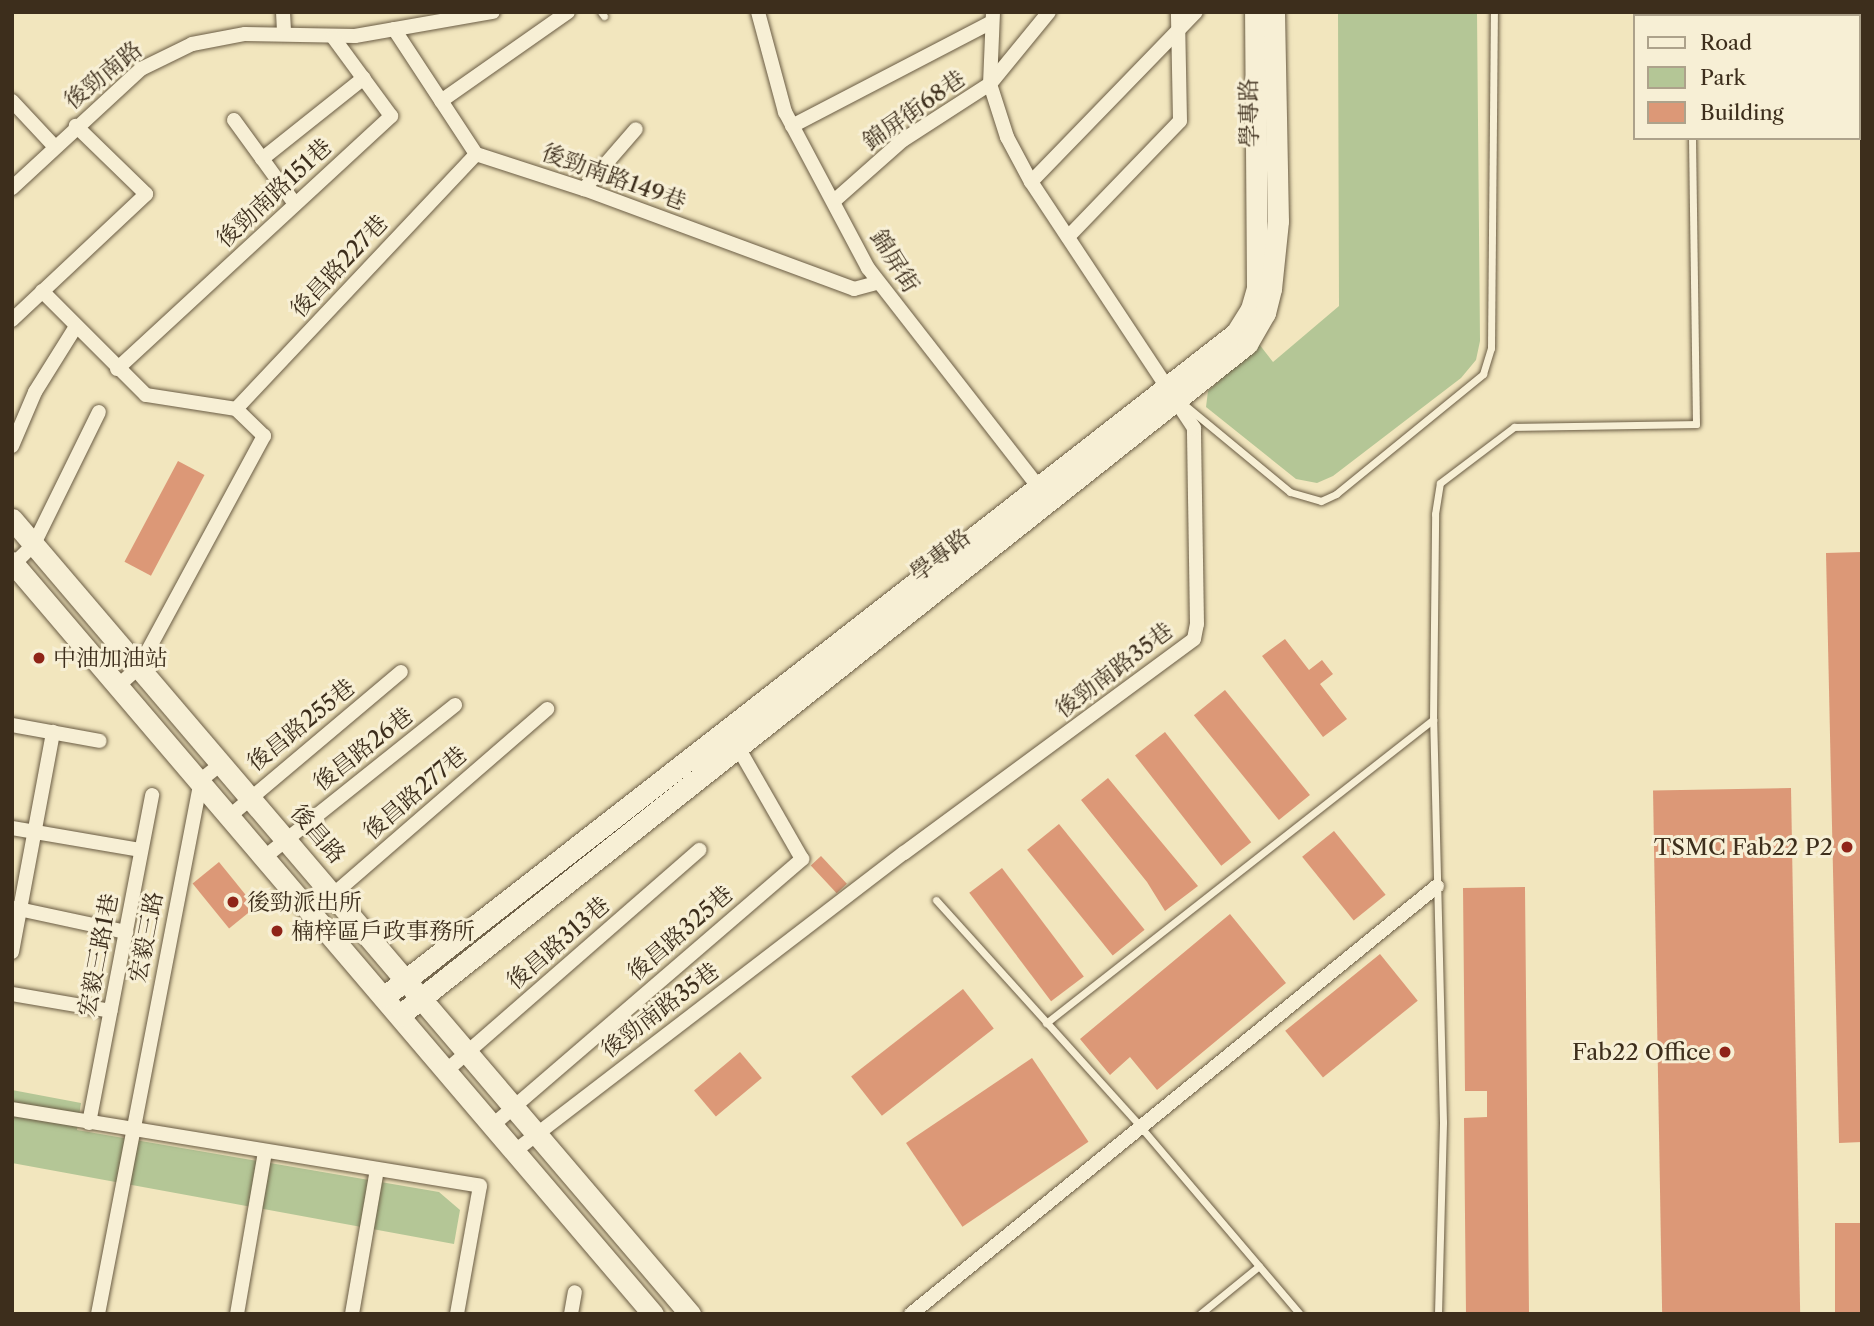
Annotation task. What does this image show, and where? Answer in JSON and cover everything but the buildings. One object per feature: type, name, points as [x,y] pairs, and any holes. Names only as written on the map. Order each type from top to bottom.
[{"type":"street","points":[[283,12],[284,34]]},
{"type":"street","name":"後勁南路","points":[[12,188],[54,146],[141,69],[169,53],[216,38],[284,34],[333,37],[493,12]]},
{"type":"street","points":[[441,101],[568,12]]},
{"type":"street","name":"錦屏街","points":[[758,12],[792,126],[877,283],[1045,495]]},
{"type":"street","name":"錦屏街68巷","points":[[834,201],[902,140],[990,84],[1049,12]]},
{"type":"street","points":[[1068,237],[1180,121],[1178,12]]},
{"type":"street","points":[[1031,182],[1196,12]]},
{"type":"street","name":"學專路","points":[[1175,394],[1236,333],[1251,309],[1257,288],[1255,12]]},
{"type":"street","name":"學專路","points":[[385,996],[1175,394],[1247,344],[1265,313],[1271,289],[1278,221],[1273,12]]},
{"type":"street","points":[[792,126],[993,17]]},
{"type":"street","name":"後勁南路35巷","points":[[515,1151],[1194,639],[1197,624],[1194,428],[1175,394],[1031,182],[1007,136],[990,84],[993,17]]},
{"type":"street","points":[[394,29],[476,154]]},
{"type":"street","name":"後勁南路151巷","points":[[117,369],[391,116],[333,37]]},
{"type":"street","points":[[262,159],[364,78]]},
{"type":"street","points":[[12,101],[54,146]]},
{"type":"street","points":[[234,120],[295,204]]},
{"type":"street","points":[[12,320],[146,194],[76,126]]},
{"type":"street","points":[[584,189],[636,130]]},
{"type":"street","name":"後勁南路149巷","points":[[476,154],[584,189],[854,289],[877,283]]},
{"type":"street","name":"後昌路227巷","points":[[236,409],[476,154]]},
{"type":"street","points":[[42,292],[75,328],[146,396],[236,409],[264,436],[139,667],[119,685]]},
{"type":"street","points":[[12,446],[35,392],[75,328]]},
{"type":"street","points":[[99,412],[34,544],[13,563],[201,779],[653,1314]]},
{"type":"street","name":"學專路","points":[[400,1015],[739,749],[1045,495]]},
{"type":"street","name":"後昌路","points":[[12,519],[515,1105],[690,1314]]},
{"type":"street","name":"後昌路255巷","points":[[231,815],[401,673]]},
{"type":"street","name":"後昌路26巷","points":[[266,856],[455,705]]},
{"type":"street","name":"後昌路277巷","points":[[313,912],[548,709]]},
{"type":"street","points":[[12,724],[100,741]]},
{"type":"street","points":[[12,952],[16,908],[34,833],[53,732]]},
{"type":"street","name":"後昌路325巷","points":[[493,1125],[802,859],[739,749]]},
{"type":"street","points":[[201,779],[222,763]]},
{"type":"street","name":"宏毅三路","points":[[98,1314],[131,1130],[201,779]]},
{"type":"street","name":"宏毅三路1巷","points":[[89,1123],[152,796]]},
{"type":"street","points":[[12,828],[141,850]]},
{"type":"street","name":"後昌路313巷","points":[[447,1070],[699,850]]},
{"type":"street","points":[[911,1314],[1139,1125],[1437,886]]},
{"type":"street","points":[[16,908],[126,932]]},
{"type":"street","points":[[12,994],[111,1011]]},
{"type":"street","points":[[12,1109],[480,1186],[457,1314]]},
{"type":"street","points":[[237,1314],[265,1152]]},
{"type":"street","points":[[352,1314],[377,1170]]},
{"type":"street","points":[[571,1314],[575,1292]]},
{"type":"lane","points":[[1175,394],[1290,492],[1321,501],[1336,494],[1483,374],[1491,348],[1494,12]]},
{"type":"lane","points":[[1438,1314],[1443,1122],[1433,720],[1435,514],[1440,483],[1514,427],[1696,424],[1692,140]]},
{"type":"lane","points":[[1046,1023],[1433,720]]},
{"type":"lane","points":[[936,901],[1139,1125],[1300,1314]]},
{"type":"lane","points":[[1200,1314],[1259,1266]]},
{"type":"green space","points":[[1338,12],[1477,12],[1480,341],[1476,360],[1461,378],[1333,476],[1317,483],[1296,479],[1206,407],[1208,391],[1259,344],[1273,362],[1339,306]]},
{"type":"green space","points":[[12,1090],[81,1103],[77,1130],[439,1192],[460,1210],[454,1244],[12,1163]]},
{"type":"place","name":"中油加油站","points":[[39,658]]},
{"type":"place","name":"TSMC Fab22 P2","points":[[1847,847]]},
{"type":"place","name":"後勁派出所","points":[[233,902]]},
{"type":"place","name":"楠梓區戶政事務所","points":[[277,931]]},
{"type":"place","name":"Fab22 Office","points":[[1725,1052]]}]
